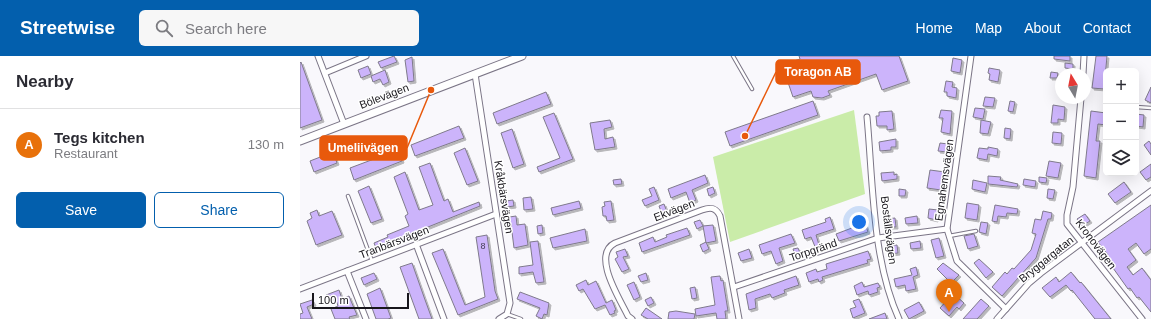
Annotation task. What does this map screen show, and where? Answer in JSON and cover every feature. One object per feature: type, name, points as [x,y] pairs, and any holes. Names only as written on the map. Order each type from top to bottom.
[{"type":"street","points":[[318,56],[344,124]]},
{"type":"street","points":[[325,73],[366,56]]},
{"type":"street","name":"Bölevägen","points":[[300,140],[522,56]]},
{"type":"street","name":"Egnahemsvägen","points":[[971,56],[947,229],[957,261],[1006,309]]},
{"type":"street","points":[[1083,68],[1084,56]]},
{"type":"street","name":"Kråkbärsvägen","points":[[475,74],[510,303],[507,314]]},
{"type":"street","name":"Kronovägen","points":[[1080,104],[1073,187],[1066,220],[1069,228],[1081,244],[1142,319]]},
{"type":"street","name":"Boställsvägen","points":[[867,117],[878,238],[885,279],[899,319]]},
{"type":"street","name":"Bryggargatan","points":[[997,319],[1035,278],[1151,192]]},
{"type":"street","name":"Ekvägen","points":[[632,319],[628,316],[606,266],[605,256],[607,250],[616,243],[708,208],[716,210],[720,216],[740,319]]},
{"type":"street","name":"Tranbärsvägen","points":[[300,289],[496,214]]},
{"type":"street","name":"Torpgränd","points":[[734,287],[878,238],[947,229]]},
{"type":"street","points":[[416,244],[444,319]]},
{"type":"street","points":[[347,271],[366,319]]},
{"type":"street","points":[[500,319],[507,314]]},
{"type":"lane","points":[[733,56],[752,89]]},
{"type":"lane","points":[[1139,107],[1151,108]]},
{"type":"lane","points":[[348,196],[373,261]]},
{"type":"lane","points":[[949,236],[976,231]]},
{"type":"lane","points":[[507,314],[521,319]]},
{"type":"green space","points":[[854,110],[865,194],[730,242],[713,157]]},
{"type":"building","points":[[394,56],[397,62],[381,68],[378,62]]},
{"type":"building","points":[[799,56],[899,56],[908,81],[882,90],[876,74],[828,91],[830,95],[822,98],[813,97],[811,91],[793,97],[782,65],[800,59]]},
{"type":"building","points":[[1054,56],[1070,56],[1070,61],[1054,59]]},
{"type":"building","points":[[1096,56],[1107,56],[1106,68],[1103,68],[1103,89],[1092,88]]},
{"type":"building","points":[[412,57],[414,81],[408,82],[405,60]]},
{"type":"building","points":[[953,58],[962,60],[960,73],[951,71]]},
{"type":"building","points":[[301,62],[322,120],[300,128],[300,63]]},
{"type":"building","points":[[1065,63],[1073,64],[1073,68],[1065,68]]},
{"type":"building","points":[[368,66],[371,74],[361,78],[358,70]]},
{"type":"building","points":[[989,68],[1000,70],[998,82],[989,80]]},
{"type":"building","points":[[385,70],[389,82],[383,85],[380,79],[373,82],[371,76]]},
{"type":"building","points":[[1051,72],[1055,73],[1055,78],[1050,78]]},
{"type":"building","points":[[946,81],[953,82],[952,87],[957,88],[956,98],[947,96],[947,92],[944,92]]},
{"type":"building","points":[[1151,87],[1151,103],[1145,100]]},
{"type":"building","points":[[546,92],[551,104],[497,124],[493,113]]},
{"type":"building","points":[[985,97],[995,98],[993,107],[983,106]]},
{"type":"building","points":[[813,101],[818,115],[730,146],[725,132]]},
{"type":"building","points":[[1010,101],[1015,102],[1013,112],[1008,111]]},
{"type":"building","points":[[1053,105],[1065,107],[1064,120],[1058,119],[1058,123],[1051,123]]},
{"type":"building","points":[[975,108],[985,109],[983,119],[973,117]]},
{"type":"building","points":[[941,110],[952,111],[950,134],[941,132],[943,118],[939,118]]},
{"type":"building","points":[[892,111],[894,129],[887,130],[887,126],[877,126],[876,116],[879,116],[879,112]]},
{"type":"building","points":[[1091,111],[1103,113],[1103,125],[1098,124],[1096,141],[1100,141],[1096,178],[1084,176]]},
{"type":"building","points":[[554,113],[573,159],[539,172],[537,167],[560,158],[543,117]]},
{"type":"building","points":[[1139,114],[1144,115],[1143,127],[1139,126]]},
{"type":"building","points":[[610,120],[612,127],[604,129],[605,139],[613,137],[615,147],[595,150],[590,123]]},
{"type":"building","points":[[981,120],[991,122],[988,134],[980,133]]},
{"type":"building","points":[[459,126],[464,138],[415,156],[411,145]]},
{"type":"building","points":[[1005,128],[1011,129],[1010,139],[1004,138]]},
{"type":"building","points":[[512,129],[524,164],[513,168],[501,133]]},
{"type":"building","points":[[1053,132],[1062,133],[1061,144],[1052,143]]},
{"type":"building","points":[[896,139],[896,147],[891,147],[891,150],[880,151],[879,142]]},
{"type":"building","points":[[1149,141],[1151,144],[1151,155],[1144,145]]},
{"type":"building","points":[[940,143],[948,144],[947,152],[938,151]]},
{"type":"building","points":[[988,147],[998,149],[997,156],[988,154],[987,160],[977,158],[979,148],[988,149]]},
{"type":"building","points":[[465,148],[478,181],[467,185],[454,153]]},
{"type":"building","points":[[398,150],[402,161],[354,180],[350,168]]},
{"type":"building","points":[[333,152],[337,163],[314,172],[310,161]]},
{"type":"building","points":[[1049,161],[1061,163],[1058,178],[1046,176]]},
{"type":"building","points":[[430,163],[444,201],[448,199],[453,212],[479,202],[480,206],[376,248],[374,243],[388,237],[387,235],[409,226],[405,216],[408,214],[394,177],[405,172],[419,210],[433,205],[419,167]]},
{"type":"building","points":[[1151,164],[1151,177],[1146,180],[1140,172]]},
{"type":"building","points":[[930,170],[945,172],[941,190],[927,188]]},
{"type":"building","points":[[894,172],[894,175],[897,174],[897,179],[882,181],[881,173]]},
{"type":"building","points":[[705,175],[708,183],[692,190],[696,200],[690,203],[686,192],[671,198],[668,189]]},
{"type":"building","points":[[988,176],[1001,177],[1000,180],[1018,184],[1017,187],[988,184]]},
{"type":"building","points":[[1039,177],[1047,178],[1046,183],[1039,182]]},
{"type":"building","points":[[621,179],[622,184],[614,185],[613,180]]},
{"type":"building","points":[[1024,179],[1036,181],[1035,187],[1023,185]]},
{"type":"building","points":[[973,180],[987,183],[985,192],[972,189]]},
{"type":"building","points":[[1124,182],[1131,192],[1115,203],[1108,194]]},
{"type":"building","points":[[369,186],[382,219],[371,223],[358,191]]},
{"type":"building","points":[[654,187],[659,200],[645,206],[642,200],[652,196],[649,189]]},
{"type":"building","points":[[713,187],[715,193],[709,196],[707,189]]},
{"type":"building","points":[[899,189],[906,190],[905,196],[899,196]]},
{"type":"building","points":[[1048,189],[1055,190],[1053,199],[1047,198]]},
{"type":"building","points":[[531,197],[533,209],[524,210],[523,198]]},
{"type":"building","points":[[513,200],[514,206],[507,207],[506,201]]},
{"type":"building","points":[[579,201],[581,208],[553,215],[551,208]]},
{"type":"building","points":[[611,201],[614,220],[607,221],[606,216],[603,216],[602,207],[605,206],[604,202]]},
{"type":"building","points":[[967,203],[979,205],[977,220],[965,218]]},
{"type":"building","points":[[664,204],[667,212],[662,214],[659,206]]},
{"type":"building","points":[[995,205],[1018,209],[1017,214],[1007,213],[1006,217],[998,216],[997,222],[992,221]]},
{"type":"building","points":[[1151,205],[1151,249],[1144,254],[1136,243],[1128,249],[1136,260],[1127,267],[1133,275],[1142,268],[1151,280],[1151,312],[1139,297],[1137,298],[1130,288],[1128,289],[1105,257],[1108,255],[1098,242]]},
{"type":"building","points":[[929,209],[938,210],[936,220],[928,218]]},
{"type":"building","points":[[317,210],[319,216],[332,211],[342,235],[316,245],[307,221],[312,218],[310,213]]},
{"type":"building","points":[[1043,211],[1052,213],[1051,219],[1048,219],[1036,258],[1002,296],[992,287],[1005,272],[1007,274],[1012,268],[1014,269],[1031,250],[1036,234],[1032,233],[1035,219],[1041,220]]},
{"type":"building","points":[[1085,214],[1090,221],[1082,226],[1077,219]]},
{"type":"building","points":[[516,216],[517,225],[525,224],[528,245],[514,248],[511,224],[504,225],[503,218]]},
{"type":"building","points":[[917,216],[918,223],[906,224],[905,218]]},
{"type":"building","points":[[830,217],[834,229],[816,235],[820,248],[816,249],[811,237],[805,239],[802,230],[826,222],[825,219]]},
{"type":"building","points":[[895,218],[896,227],[886,227],[886,219]]},
{"type":"building","points":[[700,220],[703,226],[697,229],[694,222]]},
{"type":"building","points":[[981,222],[988,223],[986,234],[979,232]]},
{"type":"building","points":[[865,223],[868,232],[839,241],[836,234]]},
{"type":"building","points":[[542,225],[543,233],[538,234],[537,226]]},
{"type":"building","points":[[713,225],[716,241],[706,243],[703,226]]},
{"type":"building","points":[[687,228],[690,235],[642,252],[639,243],[653,237],[655,242],[667,237],[666,235]]},
{"type":"building","points":[[585,229],[587,241],[553,248],[550,238]]},
{"type":"building","points":[[791,234],[795,243],[779,248],[783,261],[776,264],[771,251],[762,254],[759,245]]},
{"type":"building","points":[[974,234],[978,246],[968,249],[964,236]]},
{"type":"building","points":[[487,235],[495,291],[498,299],[458,315],[432,253],[443,249],[465,305],[485,297],[476,237]]},
{"type":"building","points":[[939,238],[944,256],[936,258],[931,240]]},
{"type":"building","points":[[538,241],[544,282],[536,283],[533,272],[519,274],[519,267],[533,265],[530,242]]},
{"type":"building","points":[[920,241],[921,248],[911,249],[910,243]]},
{"type":"building","points":[[706,242],[709,249],[703,252],[700,245]]},
{"type":"building","points":[[897,245],[898,253],[890,254],[888,246]]},
{"type":"building","points":[[798,248],[801,255],[796,257],[793,249]]},
{"type":"building","points":[[625,249],[628,256],[623,257],[629,269],[622,272],[615,259],[618,257],[616,252]]},
{"type":"building","points":[[749,249],[752,258],[741,261],[738,253]]},
{"type":"building","points":[[868,251],[871,259],[867,260],[868,263],[822,277],[823,280],[819,282],[818,279],[809,282],[806,273],[816,269],[817,272],[827,269],[826,264]]},
{"type":"building","points":[[979,259],[993,272],[986,278],[974,263]]},
{"type":"building","points":[[412,263],[432,319],[419,319],[400,267]]},
{"type":"building","points":[[943,263],[959,275],[951,283],[937,269]]},
{"type":"building","points":[[916,267],[918,275],[913,277],[916,289],[906,291],[905,285],[896,287],[894,279],[912,275],[910,269]]},
{"type":"building","points":[[1071,272],[1111,319],[1095,319],[1072,290],[1071,291],[1066,285],[1050,297],[1042,288],[1056,277],[1059,282]]},
{"type":"building","points":[[374,273],[377,279],[364,285],[361,278]]},
{"type":"building","points":[[646,273],[648,280],[641,282],[638,276]]},
{"type":"building","points":[[720,276],[721,281],[723,280],[728,311],[725,311],[726,319],[717,319],[716,313],[696,316],[695,309],[715,305],[711,277]]},
{"type":"building","points":[[796,276],[799,285],[784,290],[785,293],[772,298],[770,294],[755,299],[756,308],[749,310],[746,294]]},
{"type":"building","points":[[586,280],[588,285],[596,281],[606,303],[612,300],[616,310],[614,311],[615,313],[610,315],[605,305],[595,309],[583,289],[579,291],[576,285]]},
{"type":"building","points":[[634,282],[640,297],[634,300],[627,285]]},
{"type":"building","points":[[862,282],[864,287],[878,283],[880,287],[877,288],[878,292],[869,295],[868,291],[857,295],[854,286]]},
{"type":"building","points":[[695,287],[697,298],[692,299],[690,288]]},
{"type":"building","points":[[380,288],[391,318],[388,319],[376,319],[367,294]]},
{"type":"building","points":[[339,290],[342,299],[349,296],[357,315],[349,317],[350,319],[335,319],[331,309],[338,306],[335,297],[328,299],[326,295]]},
{"type":"building","points":[[520,292],[549,303],[547,315],[544,314],[542,319],[536,316],[540,308],[517,299]]},
{"type":"building","points":[[956,296],[964,303],[959,309],[957,307],[949,316],[940,308],[948,299],[951,302]]},
{"type":"building","points":[[651,297],[654,303],[648,306],[645,300]]},
{"type":"building","points":[[859,299],[865,313],[853,318],[850,309],[856,307],[853,301]]},
{"type":"building","points":[[981,299],[989,306],[977,319],[963,319]]},
{"type":"building","points":[[312,300],[314,304],[307,307],[312,319],[300,319],[300,314],[303,313],[300,304]]},
{"type":"building","points":[[919,302],[924,311],[909,319],[904,310]]},
{"type":"building","points":[[646,308],[662,319],[648,319],[641,315]]},
{"type":"building","points":[[676,311],[695,314],[694,319],[668,319],[669,312]]},
{"type":"building","points":[[885,313],[887,319],[869,319]]},
{"type":"place","name":"Umeliivägen","points":[[431,90]]},
{"type":"place","name":"Toragon AB","points":[[745,136]]},
{"type":"place","name":"Tegs kitchen","points":[[949,312]]}]
